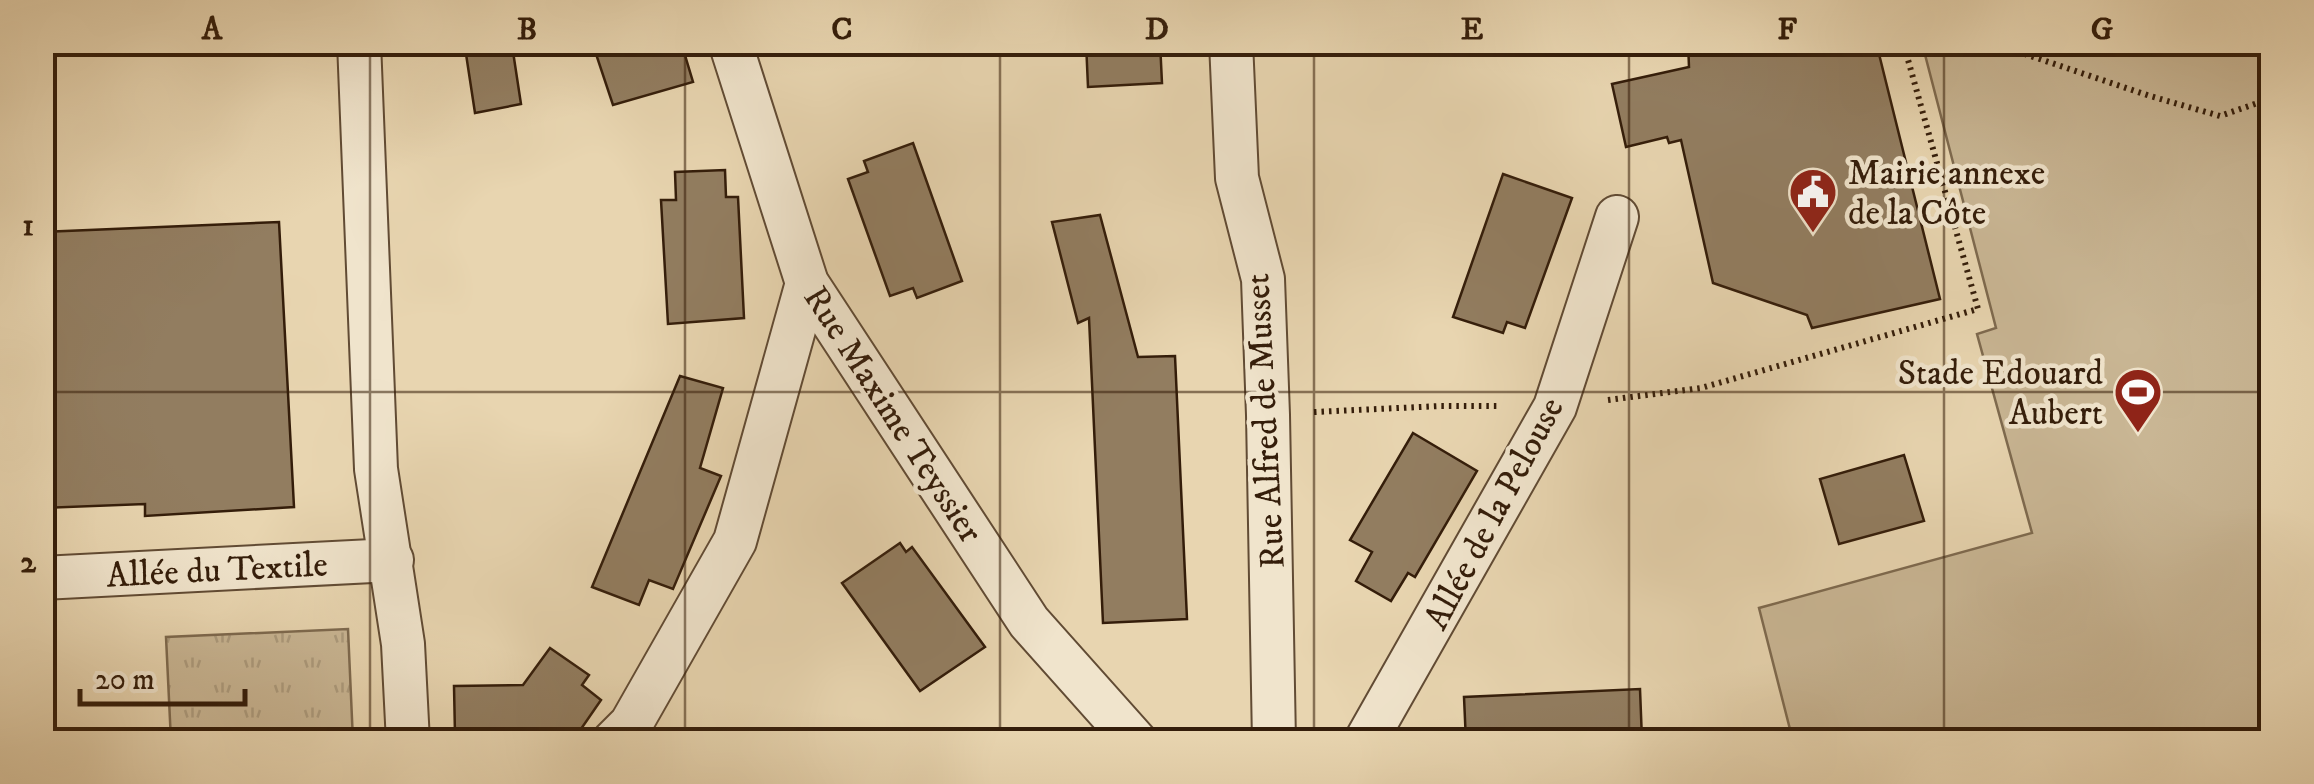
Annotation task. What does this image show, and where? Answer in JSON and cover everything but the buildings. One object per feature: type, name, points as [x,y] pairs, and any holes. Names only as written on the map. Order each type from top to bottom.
[{"type":"street","points":[[359,42],[376,469],[404,644],[408,742]]},
{"type":"street","name":"Rue Maxime Teyssier","points":[[730,42],[808,283],[1029,622],[1136,742]]},
{"type":"street","name":"Rue Alfred de Musset","points":[[1232,42],[1238,178],[1263,280],[1274,742]]},
{"type":"street","name":"Allée de la Pelouse","points":[[1365,742],[1555,407],[1617,217]]},
{"type":"street","points":[[613,742],[631,724],[735,541],[808,283]]},
{"type":"street","name":"Allée du Textile","points":[[42,578],[392,560]]},
{"type":"path","points":[[1268,414],[1441,406],[1555,407],[1702,388],[1978,309],[1904,44],[1913,42]]},
{"type":"path","points":[[1989,42],[2220,116],[2272,98]]},
{"type":"green space","name":"Stade Edouard Aubert","points":[[1922,43],[2271,43],[2271,741],[1793,741],[1759,608],[2032,533],[1977,334],[1996,328]]},
{"type":"green space","points":[[348,629],[353,741],[171,741],[166,637]]},
{"type":"place","name":"Mairie annexe de la Côte","points":[[1813,234]]},
{"type":"place","name":"Stade Edouard Aubert","points":[[2138,434]]}]
